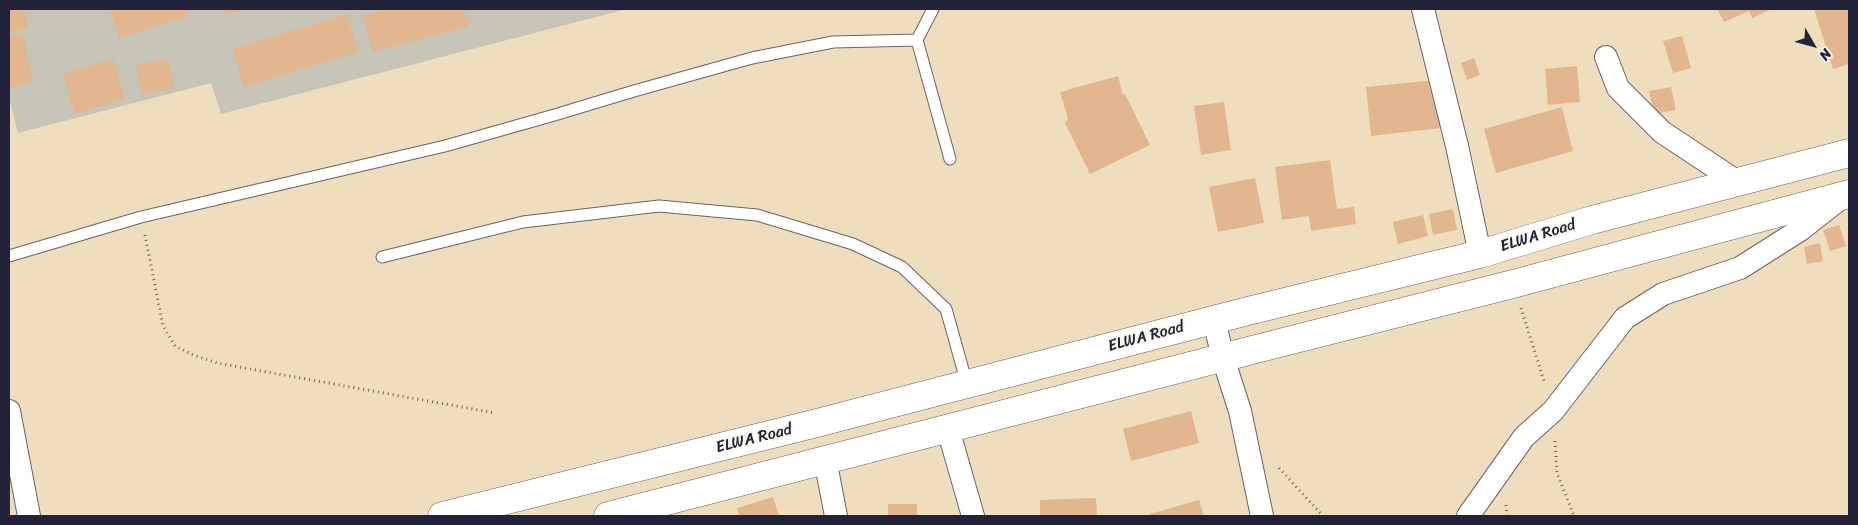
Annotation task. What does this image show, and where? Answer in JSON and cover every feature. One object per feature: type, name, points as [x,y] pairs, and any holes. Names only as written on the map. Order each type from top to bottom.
[{"type":"main road","name":"ELWA Road","points":[[442,516],[1480,254],[1592,220],[1849,153]]},
{"type":"main road","points":[[608,516],[1570,270],[1847,195]]},
{"type":"street","points":[[1423,9],[1457,146],[1480,254]]},
{"type":"street","points":[[1606,57],[1618,88],[1662,132],[1736,181]]},
{"type":"street","points":[[1468,516],[1524,437],[1553,411],[1625,318],[1663,294],[1740,268],[1800,230],[1847,195]]},
{"type":"street","points":[[1214,320],[1223,358],[1240,411],[1262,516]]},
{"type":"street","points":[[9,411],[29,516]]},
{"type":"street","points":[[948,429],[973,516]]},
{"type":"street","points":[[825,459],[836,516]]},
{"type":"lane","points":[[933,9],[917,40],[950,159]]},
{"type":"lane","points":[[9,256],[141,218],[445,146],[752,58],[834,42],[917,40]]},
{"type":"lane","points":[[382,257],[523,222],[660,206],[756,215],[853,244],[902,267],[946,309],[967,384]]},
{"type":"path","points":[[141,218],[163,326],[174,346],[217,363],[495,413]]},
{"type":"path","points":[[1276,461],[1280,470],[1323,516]]},
{"type":"shaded area","points":[[9,9],[627,9],[221,114],[211,83],[18,133],[9,97]]},
{"type":"building","points":[[9,9],[24,9],[29,28],[9,33]]},
{"type":"building","points":[[110,9],[187,9],[189,16],[119,38]]},
{"type":"building","points":[[224,9],[247,9],[226,15]]},
{"type":"building","points":[[387,9],[464,9],[469,26],[373,52],[363,15]]},
{"type":"building","points":[[1717,9],[1772,9],[1752,18],[1749,11],[1724,22]]},
{"type":"building","points":[[1814,9],[1849,9],[1849,64],[1833,69]]},
{"type":"building","points":[[347,14],[358,52],[244,87],[233,49]]},
{"type":"building","points":[[23,33],[33,82],[9,88],[9,37]]},
{"type":"building","points":[[1682,36],[1691,68],[1673,73],[1663,41]]},
{"type":"building","points":[[1474,58],[1480,75],[1467,80],[1461,63]]},
{"type":"building","points":[[113,59],[125,99],[75,114],[63,74]]},
{"type":"building","points":[[168,59],[174,88],[142,94],[136,65]]},
{"type":"building","points":[[1577,66],[1580,102],[1548,105],[1545,69]]},
{"type":"building","points":[[1118,76],[1123,95],[1125,94],[1150,145],[1090,174],[1065,123],[1068,119],[1060,92]]},
{"type":"building","points":[[1436,80],[1441,128],[1371,136],[1366,87]]},
{"type":"building","points":[[1671,87],[1676,110],[1654,114],[1649,91]]},
{"type":"building","points":[[1224,102],[1231,150],[1201,155],[1194,106]]},
{"type":"building","points":[[1562,107],[1573,151],[1496,173],[1484,129]]},
{"type":"building","points":[[1330,160],[1337,209],[1354,207],[1356,224],[1311,231],[1309,216],[1282,220],[1275,167]]},
{"type":"building","points":[[1255,178],[1264,223],[1218,232],[1209,187]]},
{"type":"building","points":[[1453,209],[1457,230],[1433,235],[1429,214]]},
{"type":"building","points":[[1423,215],[1428,236],[1398,244],[1393,222]]},
{"type":"building","points":[[1839,225],[1846,246],[1830,251],[1823,230]]},
{"type":"building","points":[[1820,243],[1823,261],[1807,264],[1804,247]]},
{"type":"building","points":[[1191,411],[1199,443],[1131,461],[1123,429]]},
{"type":"building","points":[[773,497],[779,516],[739,516],[737,508]]},
{"type":"building","points":[[1096,498],[1097,516],[1040,516],[1040,500]]},
{"type":"building","points":[[1199,500],[1204,516],[1150,516],[1150,514]]},
{"type":"building","points":[[888,504],[917,504],[917,516],[888,516]]}]
